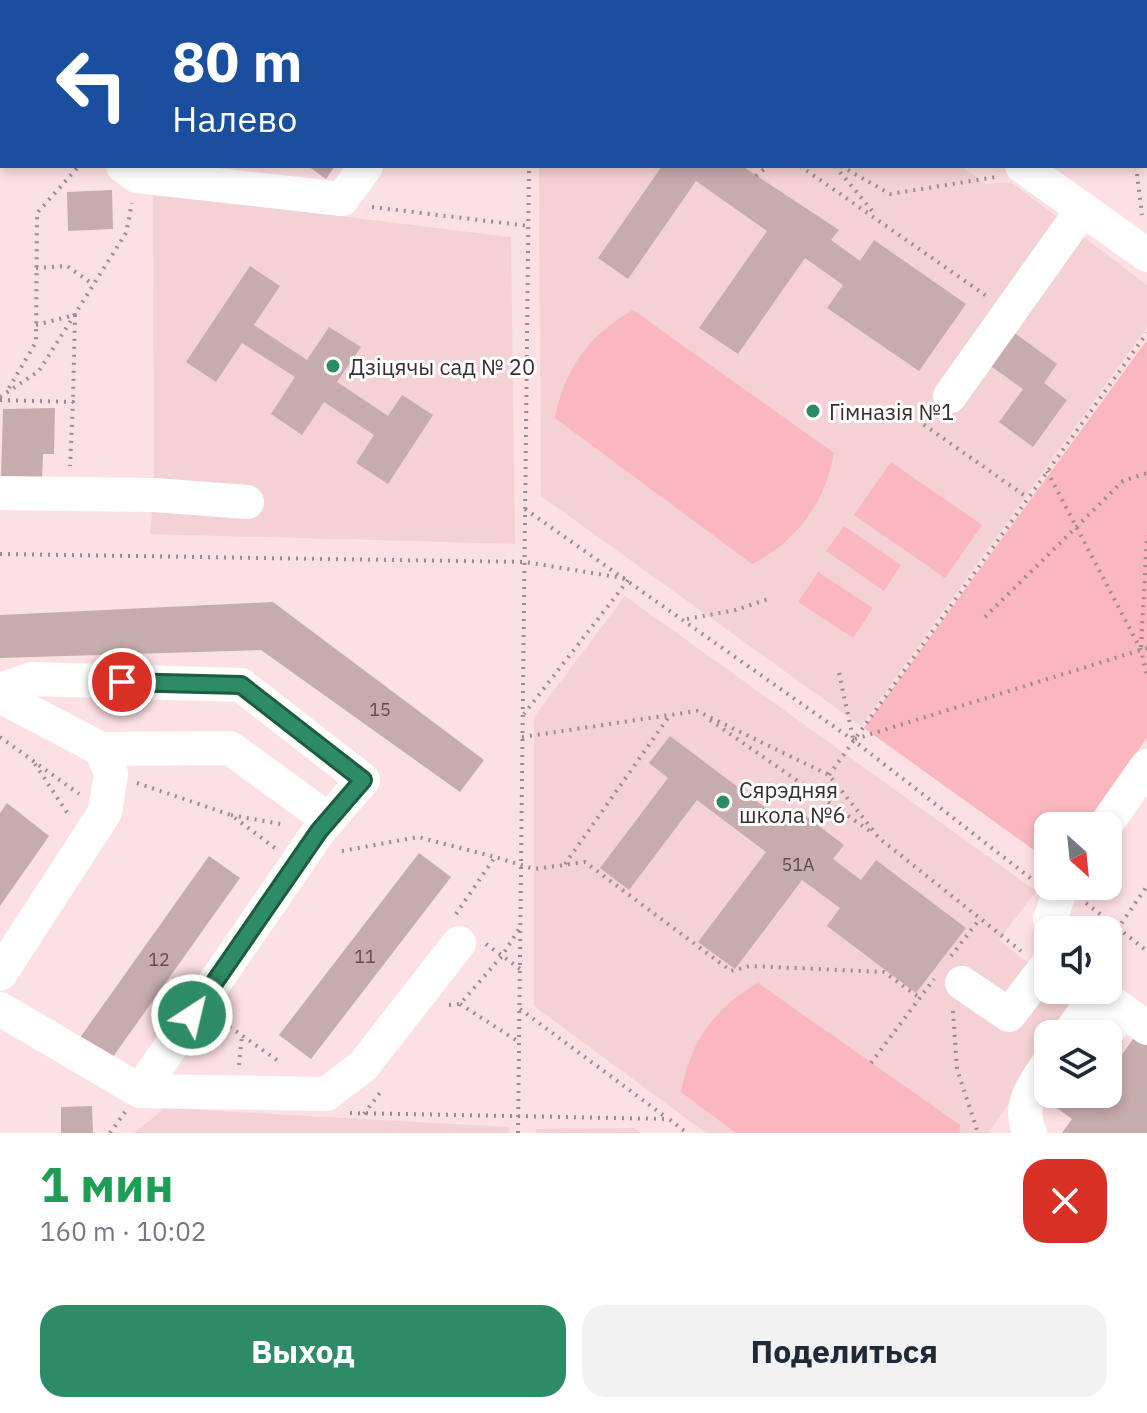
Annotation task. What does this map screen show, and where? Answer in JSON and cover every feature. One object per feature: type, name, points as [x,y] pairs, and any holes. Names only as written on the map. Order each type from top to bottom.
[{"type":"lane","points":[[129,178],[137,176],[342,199],[365,168]]},
{"type":"lane","points":[[1022,170],[1083,209],[1142,236]]},
{"type":"lane","points":[[950,396],[1083,209]]},
{"type":"lane","points":[[0,493],[69,492],[247,502]]},
{"type":"lane","points":[[0,693],[32,679],[241,685],[363,780],[335,835],[297,864],[140,1091]]},
{"type":"lane","points":[[0,693],[106,761],[230,748],[335,835]]},
{"type":"lane","points":[[0,974],[105,812],[106,761]]},
{"type":"lane","points":[[1115,812],[1147,766]]},
{"type":"lane","points":[[0,1009],[140,1091],[326,1094],[363,1066],[456,931]]},
{"type":"lane","points":[[956,982],[1009,1015],[1034,983]]},
{"type":"lane","points":[[1030,1133],[1025,1122],[1026,1105],[1034,1084]]},
{"type":"path","points":[[0,398],[36,342],[37,213],[77,168]]},
{"type":"path","points":[[518,1133],[529,168]]},
{"type":"path","points":[[756,176],[766,168]]},
{"type":"path","points":[[803,168],[990,299]]},
{"type":"path","points":[[840,168],[880,220]]},
{"type":"path","points":[[842,168],[890,194],[1022,170]]},
{"type":"path","points":[[1136,168],[1142,236]]},
{"type":"path","points":[[7,390],[39,371],[126,233],[129,178]]},
{"type":"path","points":[[367,206],[529,226]]},
{"type":"path","points":[[36,268],[67,266],[94,285]]},
{"type":"path","points":[[36,325],[75,315]]},
{"type":"path","points":[[69,492],[75,315]]},
{"type":"path","points":[[829,775],[1147,333]]},
{"type":"path","points":[[0,398],[73,402]]},
{"type":"path","points":[[1047,471],[1141,650],[1147,676]]},
{"type":"path","points":[[985,617],[1123,481],[1147,473]]},
{"type":"path","points":[[525,509],[629,579],[1034,870]]},
{"type":"path","points":[[1141,650],[1147,535]]},
{"type":"path","points":[[0,554],[525,562],[629,579]]},
{"type":"path","points":[[523,717],[629,579]]},
{"type":"path","points":[[685,619],[712,616],[768,599]]},
{"type":"path","points":[[853,740],[1147,648]]},
{"type":"path","points":[[839,673],[853,740]]},
{"type":"path","points":[[522,737],[697,711],[829,775],[879,838]]},
{"type":"path","points":[[697,711],[879,838],[979,920],[1034,959]]},
{"type":"path","points":[[565,865],[670,715]]},
{"type":"path","points":[[0,737],[105,812]]},
{"type":"path","points":[[31,759],[86,840]]},
{"type":"path","points":[[106,761],[231,815],[297,864]]},
{"type":"path","points":[[335,835],[418,837],[521,867],[585,862],[731,971],[750,966],[884,972],[920,998],[871,1063]]},
{"type":"path","points":[[456,931],[495,857]]},
{"type":"path","points":[[1122,923],[1147,886]]},
{"type":"path","points":[[1077,900],[1102,916]]},
{"type":"path","points":[[978,1133],[957,1069],[956,982],[979,920]]},
{"type":"path","points":[[460,1004],[502,956],[520,927]]},
{"type":"path","points":[[1122,930],[1147,951]]},
{"type":"path","points":[[447,1005],[460,1004],[519,1042]]},
{"type":"path","points":[[519,1008],[687,1133]]},
{"type":"path","points":[[364,1114],[383,1090]]},
{"type":"path","points":[[326,1094],[339,1113],[518,1119],[669,1119]]},
{"type":"shaded area","name":"Гімназія №1","points":[[539,168],[964,168],[986,184],[1011,182],[1147,285],[1147,327],[861,726],[541,496]]},
{"type":"shaded area","name":"Дзіцячы сад № 20","points":[[153,193],[511,237],[515,544],[150,534],[154,495]]},
{"type":"shaded area","points":[[633,310],[834,453],[824,488],[806,519],[783,544],[752,564],[555,418],[565,384],[581,355],[604,330]]},
{"type":"shaded area","points":[[1147,340],[1147,738],[1094,812],[1034,812],[1034,850],[864,728]]},
{"type":"shaded area","points":[[891,462],[982,525],[945,578],[854,515]]},
{"type":"shaded area","points":[[844,526],[901,565],[884,591],[826,551]]},
{"type":"shaded area","points":[[818,572],[873,608],[853,638],[798,602]]},
{"type":"shaded area","name":"Сярэдняя школа №6","points":[[625,596],[1034,890],[999,940],[1034,968],[1034,1004],[1081,1004],[1069,1020],[1034,1020],[1034,1069],[988,1133],[706,1133],[534,1006],[534,717]]},
{"type":"shaded area","points":[[758,983],[960,1125],[959,1133],[736,1133],[681,1092],[691,1057],[706,1028],[729,1004]]},
{"type":"shaded area","points":[[165,1108],[509,1127],[509,1133],[134,1133]]},
{"type":"shaded area","points":[[634,1128],[641,1133],[536,1133],[536,1129]]},
{"type":"building","points":[[311,168],[334,168],[326,179]]},
{"type":"building","points":[[661,168],[745,168],[839,230],[831,240],[860,261],[874,240],[966,304],[919,371],[827,308],[843,285],[805,258],[738,354],[699,328],[767,231],[696,181],[628,279],[598,258]]},
{"type":"building","points":[[112,190],[113,229],[68,231],[67,192]]},
{"type":"building","points":[[250,266],[280,286],[254,325],[307,360],[329,327],[361,347],[337,382],[388,416],[402,395],[433,415],[388,484],[356,463],[374,435],[324,402],[302,435],[271,414],[295,377],[242,343],[216,382],[186,362]]},
{"type":"building","points":[[1009,329],[1057,364],[1044,383],[1067,400],[1033,447],[999,422],[1023,389],[985,362]]},
{"type":"building","points":[[55,408],[54,454],[43,454],[42,479],[1,478],[3,409]]},
{"type":"building","points":[[273,602],[484,760],[460,792],[261,650],[0,658],[0,615]]},
{"type":"building","points":[[670,736],[787,824],[798,810],[844,845],[833,859],[861,880],[876,860],[966,928],[916,993],[827,926],[840,908],[802,880],[735,969],[698,942],[766,852],[697,800],[629,890],[600,868],[668,778],[649,763]]},
{"type":"building","points":[[7,803],[49,836],[0,906],[0,813]]},
{"type":"building","points":[[419,853],[451,877],[311,1059],[279,1035]]},
{"type":"building","points":[[209,856],[240,878],[110,1061],[79,1039]]},
{"type":"building","points":[[1136,1035],[1147,1043],[1147,1133],[1062,1133],[1072,1119],[1057,1108],[1122,1108],[1122,1054]]},
{"type":"building","points":[[92,1106],[93,1133],[61,1133],[61,1107]]},
{"type":"place","name":"Дзіцячы сад № 20","points":[[333,366]]},
{"type":"place","name":"Гімназія №1","points":[[813,411]]},
{"type":"place","name":"Сярэдняя школа №6","points":[[723,802]]},
{"type":"route","points":[[122,682],[241,685],[363,780],[319,831],[192,1015]]}]
